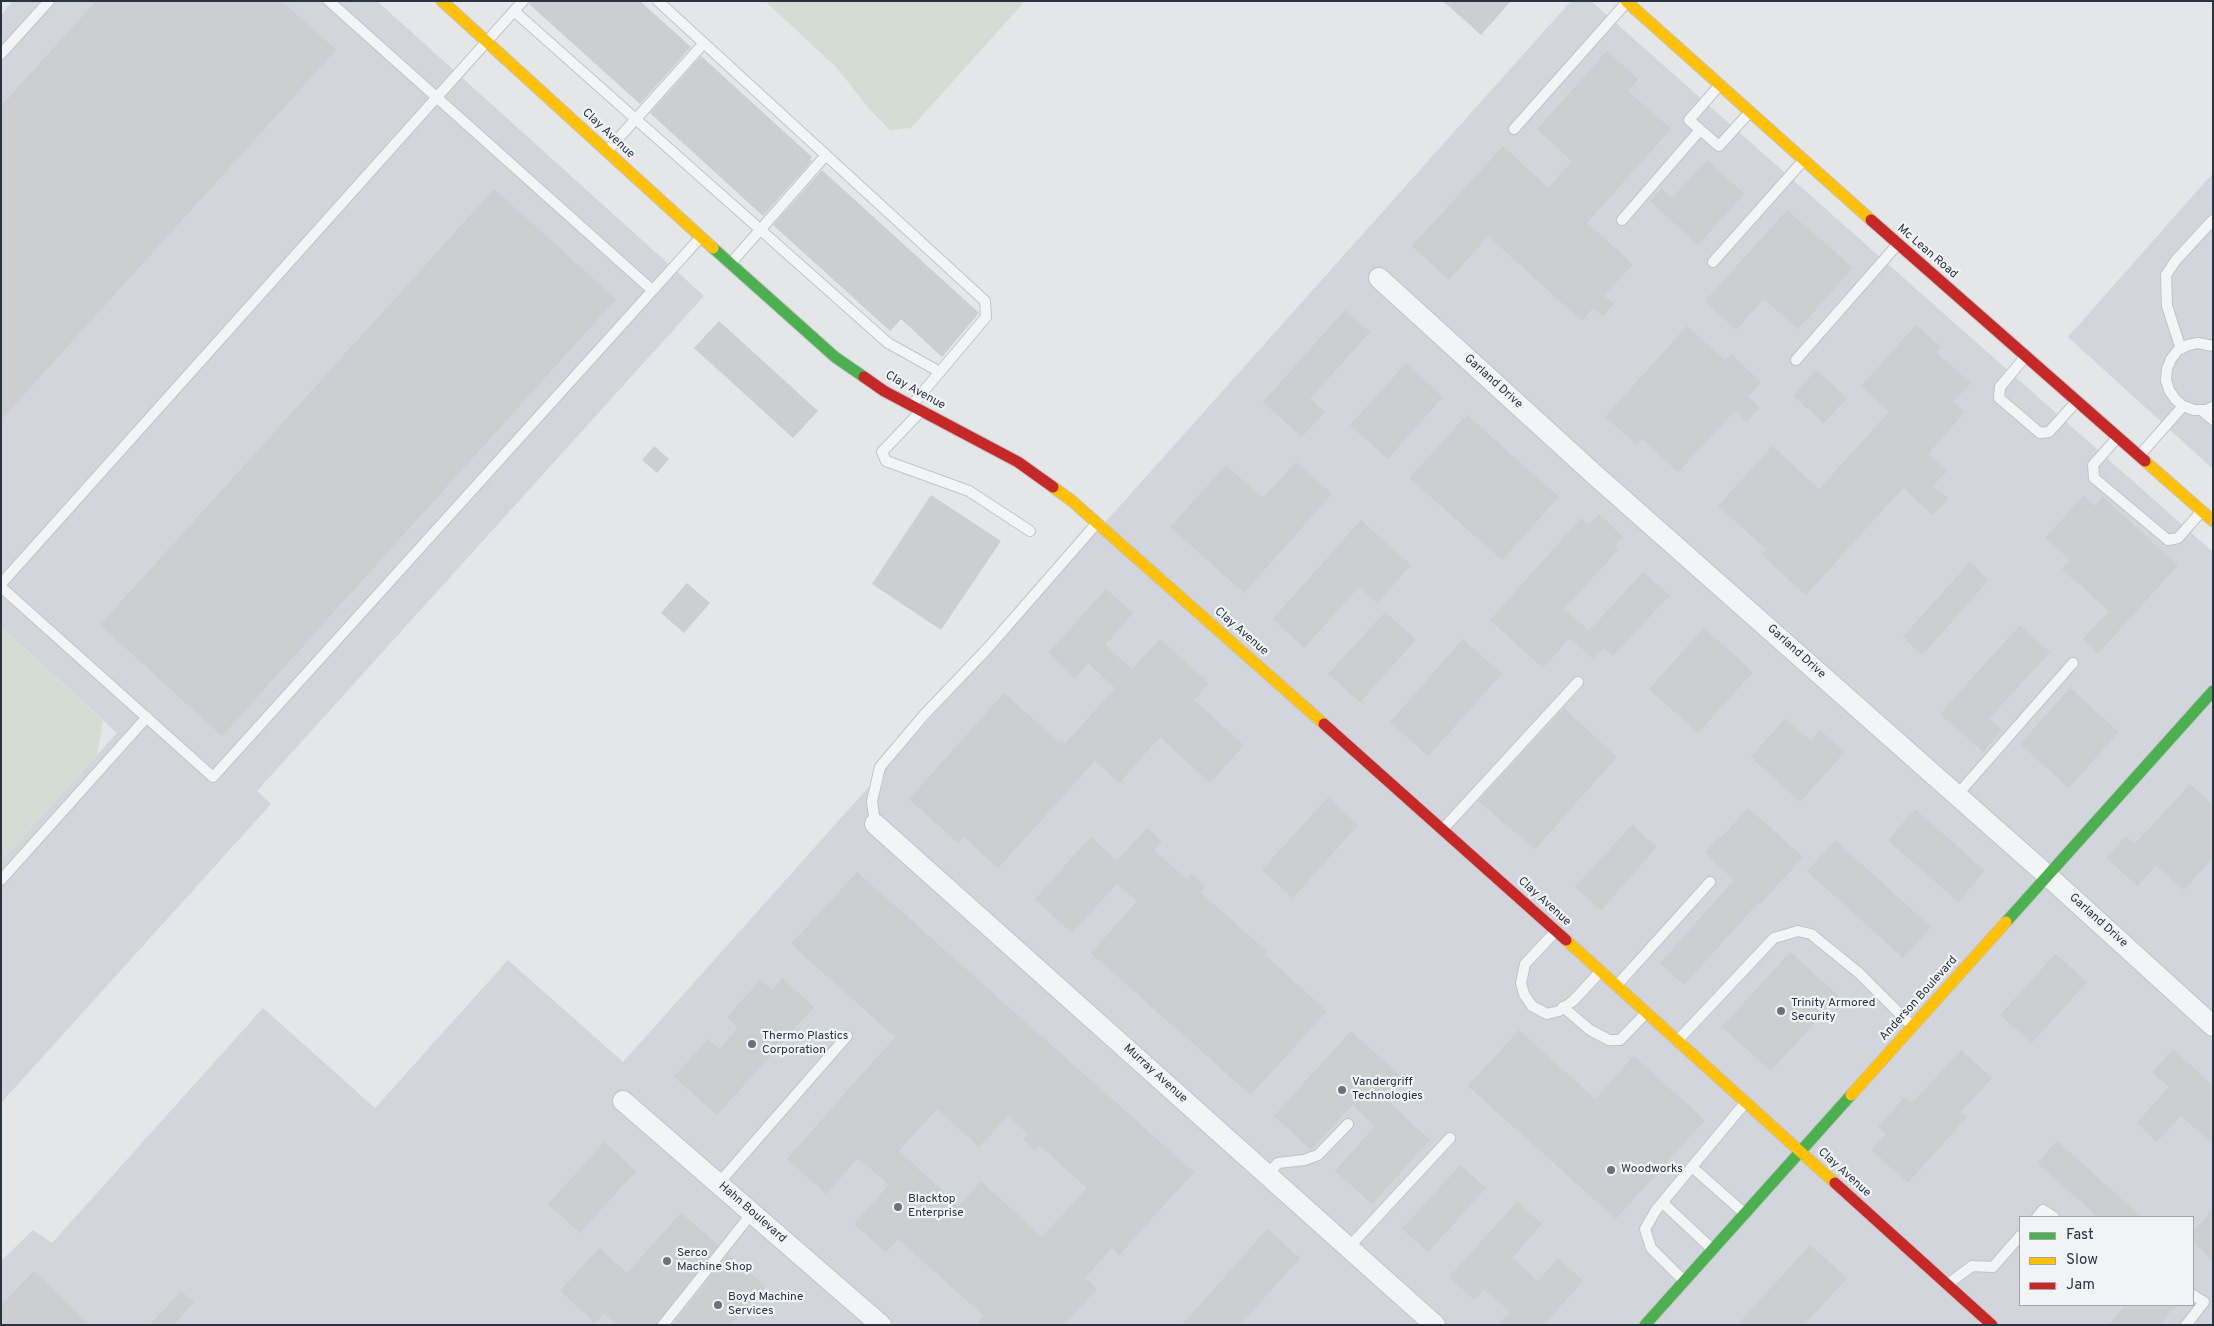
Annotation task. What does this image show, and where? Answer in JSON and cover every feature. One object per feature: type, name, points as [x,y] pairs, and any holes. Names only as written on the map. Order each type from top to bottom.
[{"type":"street","name":"Clay Avenue","points":[[443,1],[700,238],[849,368],[916,409],[1018,462],[1055,488],[1097,523],[1617,985],[1992,1325]]},
{"type":"street","name":"Mc Lean Road","points":[[1626,2],[1748,113],[2213,520]]},
{"type":"street","name":"Garland Drive","points":[[1379,278],[1589,469],[2048,876],[2213,1026]]},
{"type":"street","name":"Anderson Boulevard","points":[[1645,1325],[2213,691]]},
{"type":"street","name":"Murray Avenue","points":[[875,824],[1435,1325]]},
{"type":"street","name":"Hahn Boulevard","points":[[623,1101],[881,1325]]},
{"type":"lane","points":[[1,54],[49,1]]},
{"type":"lane","points":[[330,1],[652,290]]},
{"type":"lane","points":[[523,1],[1,586],[213,777],[700,238]]},
{"type":"lane","points":[[658,1],[985,301],[986,317],[940,372],[916,409],[882,452],[886,461],[969,491],[1030,531]]},
{"type":"lane","points":[[1514,129],[1626,2]]},
{"type":"lane","points":[[514,11],[759,231],[888,343],[940,372]]},
{"type":"lane","points":[[606,151],[704,43]]},
{"type":"lane","points":[[1719,86],[1689,120],[1719,146],[1748,113]]},
{"type":"lane","points":[[1622,220],[1700,130]]},
{"type":"lane","points":[[730,264],[826,155]]},
{"type":"lane","points":[[1713,262],[1803,161]]},
{"type":"lane","points":[[2181,349],[2167,306],[2166,275],[2176,260],[2213,220]]},
{"type":"lane","points":[[1796,360],[1898,244]]},
{"type":"lane","points":[[2213,346],[2198,342],[2181,349],[2171,359],[2167,369],[2166,380],[2175,399],[2183,406],[2201,410],[2213,408]]},
{"type":"lane","points":[[2026,357],[2000,387],[1999,398],[2040,433],[2049,432],[2077,401]]},
{"type":"lane","points":[[2139,456],[2183,406]]},
{"type":"lane","points":[[2201,410],[2213,420]]},
{"type":"lane","points":[[2118,437],[2093,465],[2094,478],[2168,540],[2178,538],[2202,511]]},
{"type":"lane","points":[[875,824],[872,801],[880,767],[924,715],[987,649],[1097,523]]},
{"type":"lane","points":[[1957,795],[2073,663]]},
{"type":"lane","points":[[1442,829],[1578,682]]},
{"type":"lane","points":[[1,880],[146,717]]},
{"type":"lane","points":[[1617,985],[1710,882]]},
{"type":"lane","points":[[1556,931],[1525,964],[1521,983],[1524,994],[1532,1006],[1547,1014],[1564,1008],[1601,971]]},
{"type":"lane","points":[[1677,1040],[1774,938],[1798,931],[1811,934],[1859,973],[1913,1027]]},
{"type":"lane","points":[[1564,1008],[1599,1036],[1615,1040],[1620,1040],[1647,1012]]},
{"type":"lane","points":[[718,1184],[847,1036]]},
{"type":"lane","points":[[1684,1281],[1651,1248],[1646,1238],[1645,1229],[1662,1203],[1746,1102]]},
{"type":"lane","points":[[1268,1175],[1278,1163],[1304,1160],[1318,1155],[1348,1124]]},
{"type":"lane","points":[[1349,1247],[1450,1138]]},
{"type":"lane","points":[[1692,1167],[1745,1214]]},
{"type":"lane","points":[[1662,1203],[1713,1250]]},
{"type":"lane","points":[[2038,1216],[2043,1210],[2052,1216]]},
{"type":"lane","points":[[663,1325],[752,1213]]},
{"type":"lane","points":[[1947,1284],[1972,1266],[1993,1267],[2019,1237]]},
{"type":"lane","points":[[2186,1325],[2208,1300],[2194,1295]]},
{"type":"shaded area","points":[[13,1],[377,1],[704,296],[257,791],[271,804],[1,1103],[1,861],[117,733],[1,627],[1,15]]},
{"type":"shaded area","points":[[765,1],[1025,1],[911,128],[890,130],[871,111],[836,67]]},
{"type":"shaded area","points":[[1571,1],[1591,1],[2213,552],[2213,1325],[1,1325],[1,1261],[33,1230],[52,1243],[263,1008],[375,1108],[508,960],[623,1062]]},
{"type":"shaded area","points":[[2213,173],[2213,469],[2068,337]]},
{"type":"shaded area","points":[[1,627],[103,721],[97,755],[1,861]]},
{"type":"building","points":[[96,1],[282,1],[336,50],[1,420],[1,106]]},
{"type":"building","points":[[530,1],[640,1],[691,47],[640,104],[529,4]]},
{"type":"building","points":[[1443,1],[1511,1],[1481,35]]},
{"type":"building","points":[[1607,51],[1638,79],[1628,91],[1671,129],[1587,223],[1633,264],[1604,296],[1614,304],[1603,316],[1593,308],[1582,321],[1488,236],[1449,280],[1412,246],[1503,146],[1548,188],[1572,161],[1537,129]]},
{"type":"building","points":[[701,56],[812,157],[810,159],[812,161],[763,216],[650,113]]},
{"type":"building","points":[[1707,160],[1744,194],[1698,245],[1650,201],[1662,189],[1672,198]]},
{"type":"building","points":[[822,170],[979,313],[942,357],[901,319],[890,331],[773,225]]},
{"type":"building","points":[[494,189],[616,299],[222,736],[100,625]]},
{"type":"building","points":[[1787,210],[1853,268],[1798,329],[1764,299],[1736,330],[1705,301]]},
{"type":"building","points":[[1345,310],[1370,332],[1310,399],[1325,412],[1302,437],[1263,402]]},
{"type":"building","points":[[719,321],[818,411],[793,438],[694,348]]},
{"type":"building","points":[[1916,325],[1941,347],[1936,352],[1971,383],[1953,402],[1965,412],[1928,454],[1947,471],[1933,486],[1948,498],[1933,515],[1903,488],[1806,595],[1761,554],[1766,549],[1718,506],[1772,446],[1819,489],[1889,412],[1861,386]]},
{"type":"building","points":[[1687,326],[1725,360],[1731,354],[1761,382],[1748,397],[1760,407],[1746,422],[1735,411],[1678,472],[1642,439],[1637,445],[1605,417]]},
{"type":"building","points":[[1406,363],[1443,397],[1388,459],[1350,425]]},
{"type":"building","points":[[1816,370],[1847,398],[1824,423],[1793,396]]},
{"type":"building","points":[[1467,415],[1559,497],[1502,560],[1409,478]]},
{"type":"building","points":[[654,446],[669,459],[657,473],[642,460]]},
{"type":"building","points":[[1296,462],[1332,494],[1244,593],[1170,527],[1226,465],[1263,498]]},
{"type":"building","points":[[931,495],[1001,541],[941,630],[872,584]]},
{"type":"building","points":[[2084,495],[2095,506],[2103,497],[2178,565],[2098,654],[2083,639],[2109,611],[2062,569],[2070,560],[2045,538]]},
{"type":"building","points":[[1599,514],[1623,537],[1615,546],[1619,549],[1564,609],[1589,631],[1643,572],[1670,595],[1613,656],[1604,648],[1593,659],[1570,638],[1543,668],[1490,620],[1581,518],[1589,525]]},
{"type":"building","points":[[1361,520],[1411,565],[1377,603],[1359,587],[1304,648],[1273,619]]},
{"type":"building","points":[[1970,562],[1989,580],[1922,655],[1903,637]]},
{"type":"building","points":[[687,583],[710,603],[684,633],[661,613]]},
{"type":"building","points":[[1106,589],[1133,613],[1105,645],[1132,669],[1160,639],[1209,683],[1194,700],[1244,745],[1210,783],[1160,737],[1119,783],[1095,761],[998,868],[964,837],[958,843],[909,799],[1004,693],[1058,741],[1060,739],[1065,744],[1115,688],[1088,663],[1075,678],[1048,653]]},
{"type":"building","points":[[1385,612],[1416,640],[1360,702],[1328,674]]},
{"type":"building","points":[[2020,625],[2050,652],[1989,719],[2002,730],[1983,752],[1940,714]]},
{"type":"building","points":[[1704,628],[1753,672],[1698,733],[1649,689]]},
{"type":"building","points":[[1463,639],[1502,674],[1428,756],[1390,722]]},
{"type":"building","points":[[2070,688],[2119,732],[2069,788],[2020,744]]},
{"type":"building","points":[[1564,708],[1617,757],[1535,849],[1478,801]]},
{"type":"building","points":[[1785,719],[1811,741],[1820,730],[1845,752],[1800,802],[1751,757]]},
{"type":"building","points":[[2190,784],[2213,805],[2213,858],[2184,890],[2156,865],[2138,886],[2106,858],[2126,836],[2135,844]]},
{"type":"building","points":[[1328,797],[1358,825],[1293,898],[1262,870]]},
{"type":"building","points":[[1748,808],[1803,857],[1761,903],[1759,902],[1684,985],[1660,963],[1734,880],[1705,853]]},
{"type":"building","points":[[1915,809],[1985,871],[1958,902],[1888,840]]},
{"type":"building","points":[[1632,825],[1657,847],[1601,910],[1575,887]]},
{"type":"building","points":[[1147,828],[1162,841],[1154,850],[1187,879],[1192,874],[1205,886],[1200,892],[1268,952],[1265,955],[1327,1011],[1251,1095],[1091,953],[1137,901],[1117,884],[1072,933],[1035,899],[1091,837],[1117,861]]},
{"type":"building","points":[[1835,840],[1931,927],[1903,958],[1807,871]]},
{"type":"building","points":[[857,872],[1194,1172],[1119,1255],[1112,1248],[1085,1278],[1097,1289],[1064,1325],[976,1325],[984,1316],[898,1239],[886,1252],[854,1224],[889,1185],[858,1158],[826,1194],[787,1159],[895,1037],[791,944]],"holes":[[[937,1109],[979,1147],[1008,1116],[1028,1134],[1023,1139],[1035,1150],[1039,1145],[1087,1188],[1042,1237],[981,1181],[959,1206],[899,1151]]]},
{"type":"building","name":"Trinity Armored Security","points":[[1790,952],[1839,996],[1771,1071],[1722,1027]]},
{"type":"building","points":[[2055,954],[2087,982],[2032,1043],[2000,1015]]},
{"type":"building","name":"Thermo Plastics Corporation","points":[[782,978],[814,1007],[717,1115],[674,1077],[708,1039],[719,1049],[738,1028],[727,1017],[760,980],[772,990]]},
{"type":"building","name":"Woodworks","points":[[1519,1030],[1595,1099],[1634,1056],[1705,1120],[1616,1219],[1468,1086]]},
{"type":"building","points":[[1351,1031],[1400,1075],[1382,1096],[1430,1140],[1372,1204],[1335,1171],[1375,1126],[1352,1105],[1311,1150],[1274,1116]]},
{"type":"building","points":[[2173,1049],[2213,1086],[2213,1144],[2181,1116],[2157,1142],[2137,1123],[2169,1087],[2152,1072]]},
{"type":"building","points":[[1961,1050],[1992,1078],[1961,1112],[1967,1117],[1908,1183],[1871,1150],[1886,1134],[1878,1127],[1905,1097],[1912,1103]]},
{"type":"building","points":[[2057,1141],[2141,1216],[2097,1216],[2037,1163]]},
{"type":"building","points":[[604,1142],[636,1171],[580,1233],[548,1204]]},
{"type":"building","points":[[1460,1165],[1486,1188],[1428,1252],[1402,1229]]},
{"type":"building","points":[[1517,1202],[1542,1224],[1512,1258],[1538,1281],[1558,1258],[1583,1281],[1544,1325],[1498,1325],[1510,1312],[1484,1289],[1474,1300],[1449,1277]]},
{"type":"building","points":[[2213,1209],[2213,1260],[2194,1244],[2194,1231]]},
{"type":"building","name":"Serco Machine Shop","points":[[681,1213],[718,1245],[656,1325],[617,1325],[604,1313],[595,1323],[560,1291],[599,1248],[627,1273]]},
{"type":"building","points":[[1267,1229],[1300,1258],[1240,1325],[1182,1325]]},
{"type":"building","points":[[1810,1245],[1847,1278],[1804,1325],[1737,1325]]},
{"type":"building","name":"Boyd Machine Services","points":[[728,1254],[765,1286],[730,1325],[672,1325]]},
{"type":"building","points":[[34,1271],[90,1325],[1,1325],[1,1305]]},
{"type":"building","points":[[181,1291],[194,1302],[174,1325],[150,1325]]},
{"type":"building","points":[[2125,1306],[2176,1306],[2159,1325],[2108,1325]]},
{"type":"traffic: fast","points":[[713,248],[835,357],[864,377]]},
{"type":"traffic: fast","points":[[2006,922],[2213,691]]},
{"type":"traffic: fast","points":[[1645,1325],[1851,1095]]},
{"type":"traffic: slow","points":[[442,1],[713,248]]},
{"type":"traffic: slow","points":[[1626,1],[1871,220]]},
{"type":"traffic: slow","points":[[2145,461],[2213,521]]},
{"type":"traffic: slow","points":[[1053,487],[1072,501],[1324,724]]},
{"type":"traffic: slow","points":[[1851,1095],[2006,922]]},
{"type":"traffic: slow","points":[[1566,940],[1835,1183]]},
{"type":"traffic: jam","points":[[1871,220],[2145,461]]},
{"type":"traffic: jam","points":[[864,377],[884,391],[1018,462],[1053,487]]},
{"type":"traffic: jam","points":[[1324,724],[1566,940]]},
{"type":"traffic: jam","points":[[1835,1183],[1992,1325]]},
{"type":"place","name":"Trinity Armored Security","points":[[1781,1011]]},
{"type":"place","name":"Thermo Plastics Corporation","points":[[752,1044]]},
{"type":"place","name":"Vandergriff Technologies","points":[[1342,1090]]},
{"type":"place","name":"Woodworks","points":[[1611,1170]]},
{"type":"place","name":"Blacktop Enterprise","points":[[898,1207]]},
{"type":"place","name":"Serco Machine Shop","points":[[667,1261]]},
{"type":"place","name":"Boyd Machine Services","points":[[718,1305]]}]
